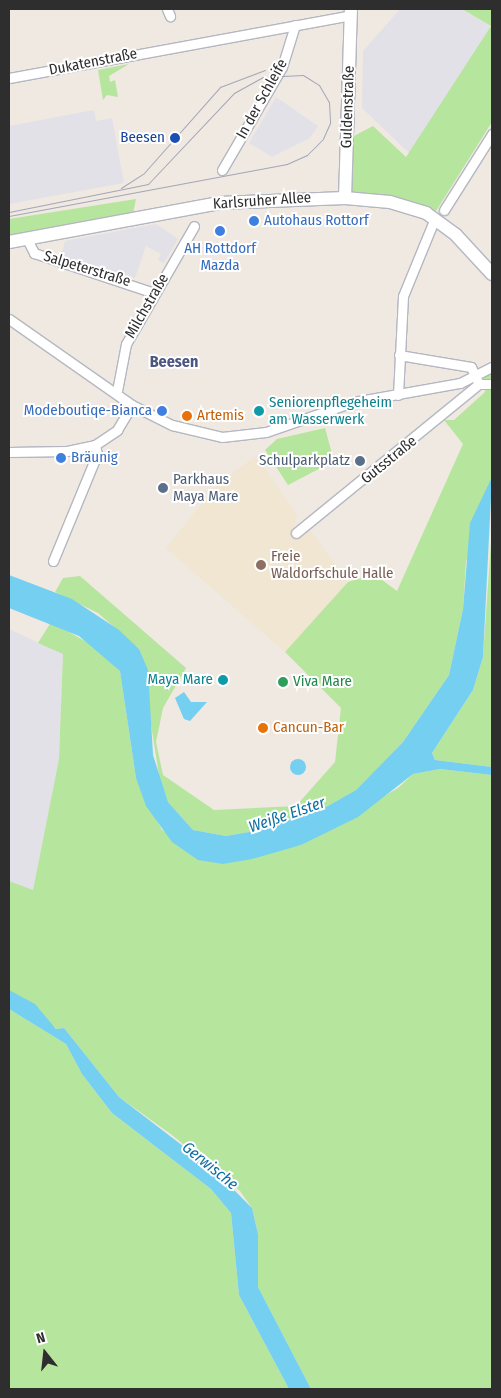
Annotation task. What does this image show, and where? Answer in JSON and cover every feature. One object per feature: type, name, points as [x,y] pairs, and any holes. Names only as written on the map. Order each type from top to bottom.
[{"type":"street","name":"Guldenstraße","points":[[176,46],[295,25],[351,12],[344,198]]},
{"type":"street","name":"In der Schleife","points":[[222,170],[282,67],[295,25]]},
{"type":"street","name":"Dukatenstraße","points":[[9,78],[176,46]]},
{"type":"street","points":[[444,210],[492,134]]},
{"type":"street","name":"Karlsruher Allee","points":[[9,242],[238,201],[344,198],[390,202],[426,213],[456,235],[492,274]]},
{"type":"street","points":[[398,395],[403,296],[433,223]]},
{"type":"street","name":"Milchstraße","points":[[117,391],[126,344],[194,226]]},
{"type":"street","name":"Salpeterstraße","points":[[27,239],[34,253],[154,293]]},
{"type":"street","points":[[9,320],[72,366],[117,391],[132,405],[185,429],[242,436],[353,402],[477,380],[492,384]]},
{"type":"street","points":[[399,355],[467,366],[477,380]]},
{"type":"street","points":[[477,380],[492,367]]},
{"type":"street","name":"Gutsstraße","points":[[296,534],[477,380]]},
{"type":"street","points":[[9,452],[61,452],[95,445],[118,430],[132,405]]},
{"type":"street","points":[[53,561],[97,454],[95,445]]},
{"type":"shaded area","points":[[400,9],[462,9],[491,26],[409,153],[362,108],[363,51]]},
{"type":"shaded area","points":[[276,97],[318,126],[310,138],[272,157],[249,143]]},
{"type":"shaded area","points":[[94,110],[96,121],[112,118],[124,183],[9,204],[9,126]]},
{"type":"shaded area","points":[[156,224],[178,239],[164,263],[158,260],[161,254],[146,246],[135,278],[61,256],[65,241]]},
{"type":"shaded area","name":"Freie Waldorfschule Halle","points":[[256,456],[297,515],[294,529],[302,537],[310,530],[348,582],[285,652],[166,548],[217,484]]},
{"type":"shaded area","points":[[9,629],[63,654],[59,759],[33,891],[9,881]]},
{"type":"green space","points":[[462,9],[492,9],[492,122],[436,211],[414,202],[351,195],[352,137],[373,126],[406,157],[491,26]]},
{"type":"green space","points":[[129,64],[109,76],[110,82],[115,80],[118,97],[107,95],[103,100],[98,70]]},
{"type":"green space","points":[[136,199],[133,213],[9,237],[9,219]]},
{"type":"green space","points":[[492,373],[492,477],[466,562],[463,609],[449,675],[403,742],[356,790],[319,811],[249,832],[226,836],[193,830],[168,802],[160,781],[139,649],[98,613],[55,592],[63,578],[80,576],[186,668],[163,708],[156,742],[163,775],[214,810],[296,806],[335,762],[341,708],[285,652],[348,582],[374,574],[397,591],[463,444],[444,420],[454,420],[485,392],[484,378]]},
{"type":"green space","points":[[325,428],[334,461],[288,485],[265,450],[277,439]]},
{"type":"green space","points":[[492,527],[492,767],[435,760],[432,753],[473,690],[483,657]]},
{"type":"green space","points":[[51,622],[101,650],[120,671],[136,778],[162,830],[223,864],[301,845],[398,788],[413,774],[440,769],[492,775],[492,1389],[311,1389],[258,1287],[258,1234],[252,1208],[240,1191],[172,1135],[119,1097],[64,1028],[57,1029],[9,990],[9,881],[33,890],[59,759],[63,654],[38,643]]},
{"type":"green space","points":[[9,1009],[66,1044],[82,1074],[112,1113],[211,1189],[231,1213],[239,1295],[289,1389],[9,1389]]},
{"type":"water","points":[[492,477],[483,657],[473,690],[432,753],[435,760],[492,767],[492,775],[440,769],[413,774],[358,817],[301,845],[252,859],[223,864],[198,860],[172,842],[146,806],[136,778],[120,671],[79,636],[9,608],[9,575],[72,599],[119,630],[139,649],[148,670],[153,755],[168,802],[193,830],[226,836],[249,832],[319,811],[356,790],[403,742],[449,675],[463,609],[470,523]]},
{"type":"water","points":[[184,692],[191,702],[207,702],[190,721],[184,719],[175,698]]},
{"type":"water","points":[[298,759],[306,767],[298,775],[290,767]]},
{"type":"water","points":[[9,990],[35,1004],[56,1029],[64,1028],[119,1097],[213,1169],[252,1208],[258,1234],[258,1287],[311,1389],[289,1389],[239,1295],[231,1213],[211,1189],[112,1113],[82,1074],[66,1044],[9,1009]]},
{"type":"tram line","points":[[121,188],[144,173],[220,87],[265,70]]},
{"type":"tram line","points":[[9,212],[148,184],[234,93],[263,77],[303,75],[319,85],[329,102],[330,123],[323,139],[307,155],[287,164],[9,216]]},
{"type":"place","name":"Beesen","points":[[175,138]]},
{"type":"place","name":"Autohaus Rottorf","points":[[254,221]]},
{"type":"place","name":"AH Rottdorf Mazda","points":[[220,231]]},
{"type":"place","name":"Modeboutiqe-Bianca","points":[[162,411]]},
{"type":"place","name":"Seniorenpflegeheim am Wasserwerk","points":[[259,411]]},
{"type":"place","name":"Artemis","points":[[187,416]]},
{"type":"place","name":"Bräunig","points":[[61,458]]},
{"type":"place","name":"Schulparkplatz","points":[[360,461]]},
{"type":"place","name":"Parkhaus Maya Mare","points":[[163,488]]},
{"type":"place","name":"Freie Waldorfschule Halle","points":[[261,565]]},
{"type":"place","name":"Maya Mare","points":[[223,680]]},
{"type":"place","name":"Viva Mare","points":[[283,682]]},
{"type":"place","name":"Cancun-Bar","points":[[263,728]]},
{"type":"district","name":"Beesen","points":[[174,362]]},
{"type":"water label","name":"Weiße Elster","points":[[287,815]]},
{"type":"water label","name":"Gerwische","points":[[210,1166]]}]
